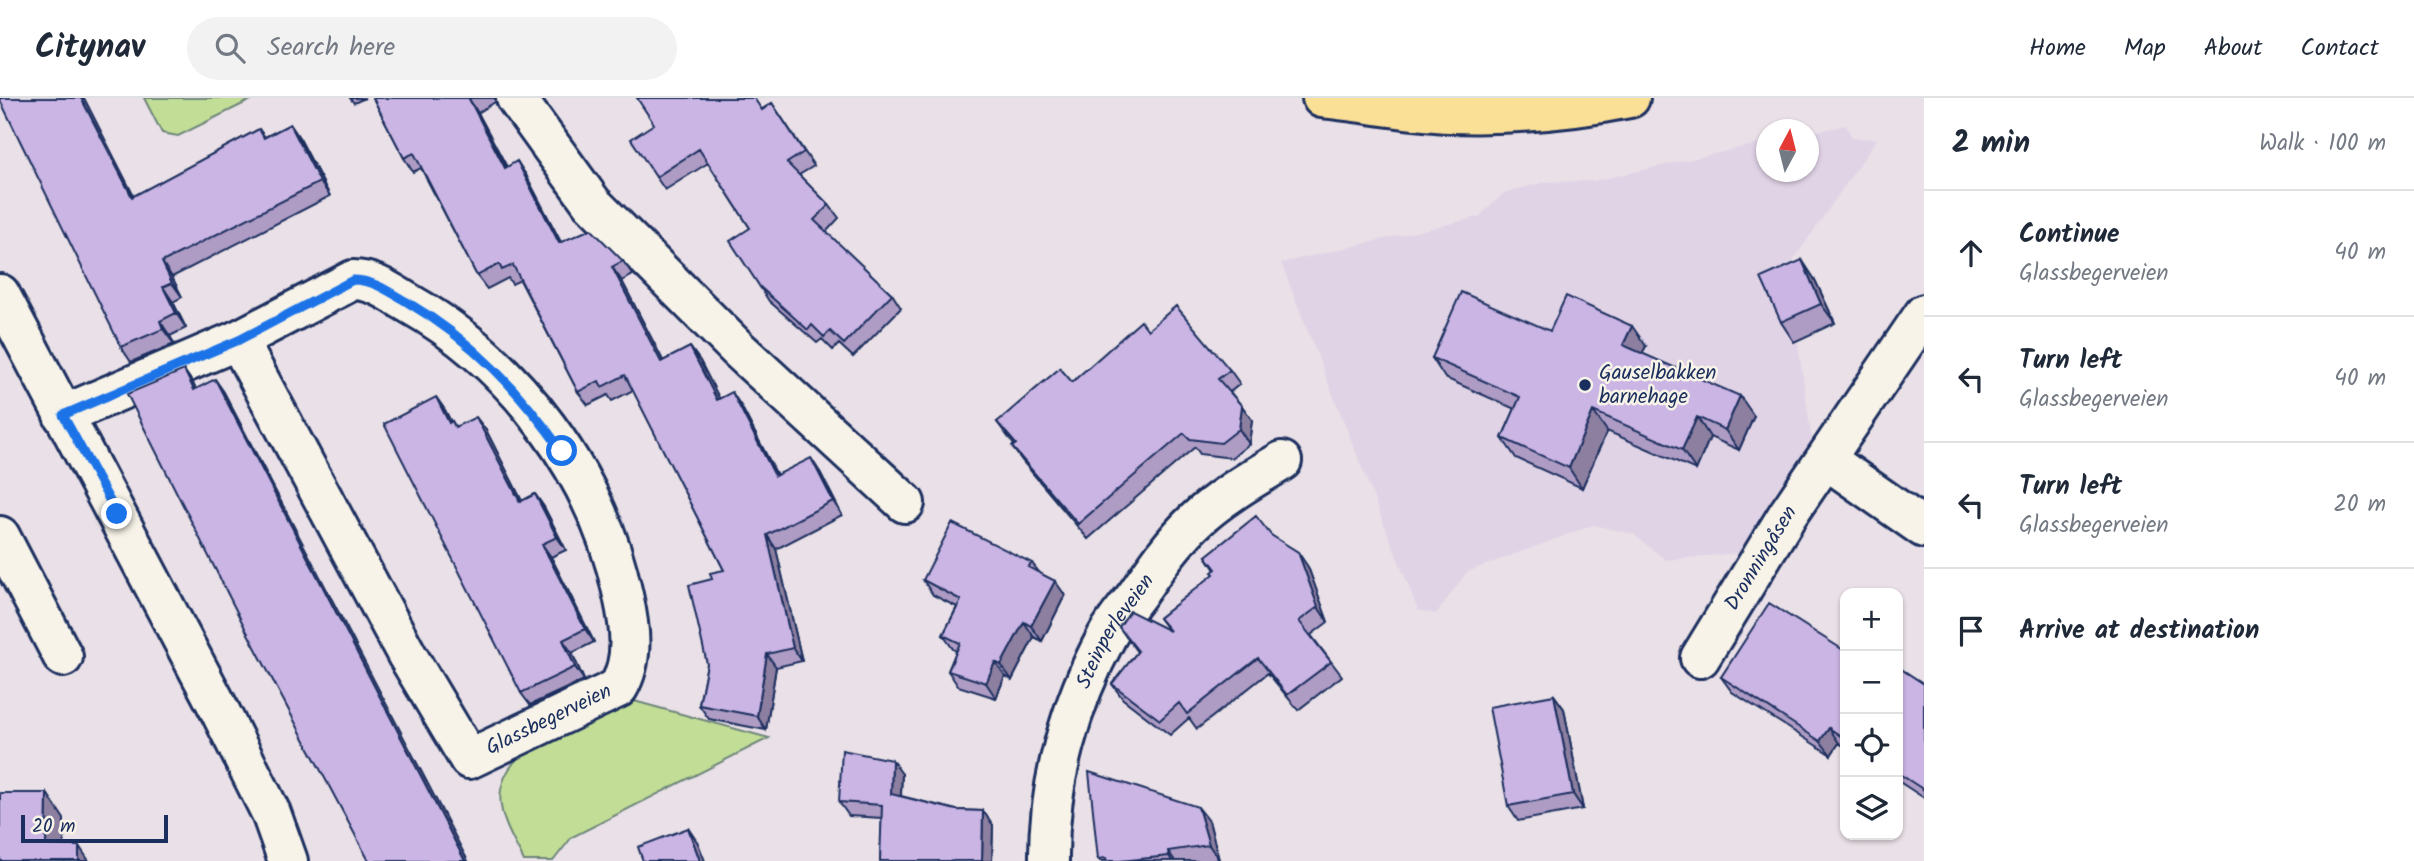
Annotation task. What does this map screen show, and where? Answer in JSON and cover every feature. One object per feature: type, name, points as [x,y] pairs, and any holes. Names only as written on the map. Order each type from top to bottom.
[{"type":"main road","points":[[1322,98],[1447,113],[1502,114],[1583,108],[1630,98]]},
{"type":"street","points":[[516,98],[592,203],[739,350],[905,503]]},
{"type":"street","name":"Glassbegerveien","points":[[63,415],[239,340],[329,290],[353,280],[365,280],[425,312],[476,349],[535,412],[588,492],[613,556],[630,630],[626,674],[618,688],[469,759],[378,601],[239,340]]},
{"type":"street","points":[[0,294],[219,709],[271,813],[288,861]]},
{"type":"street","name":"Dronningåsen","points":[[1700,658],[1788,514],[1924,314]]},
{"type":"street","points":[[1826,460],[1924,528]]},
{"type":"street","name":"Steinperleveien","points":[[1049,861],[1051,803],[1064,745],[1086,678],[1108,634],[1164,554],[1195,521],[1249,481],[1282,461]]},
{"type":"street","points":[[0,536],[63,657]]},
{"type":"shaded area","points":[[1846,125],[1852,138],[1877,139],[1794,259],[1780,299],[1798,344],[1812,440],[1738,553],[1666,560],[1633,534],[1593,525],[1467,572],[1436,614],[1418,610],[1281,263],[1479,217],[1504,193],[1545,182],[1595,181],[1756,144],[1756,182],[1819,182],[1819,131]]},
{"type":"green space","points":[[144,98],[255,98],[178,136],[162,133]]},
{"type":"green space","points":[[623,698],[769,738],[572,837],[553,861],[524,861],[507,828],[501,806],[502,785],[510,767],[525,751],[543,738]]},
{"type":"building","points":[[0,98],[81,98],[132,197],[259,129],[264,138],[290,124],[320,182],[162,262],[172,283],[163,287],[176,313],[160,321],[163,329],[121,347]]},
{"type":"building","points":[[373,98],[471,98],[469,99],[505,168],[517,161],[559,243],[591,229],[623,261],[612,267],[661,362],[690,347],[717,400],[732,392],[775,476],[811,458],[833,501],[767,535],[793,648],[767,654],[757,716],[699,705],[707,664],[689,585],[712,579],[710,573],[724,570],[625,375],[602,387],[599,381],[578,392],[513,265],[502,270],[499,264],[477,276],[414,153],[404,158]]},
{"type":"building","points":[[637,98],[754,98],[762,110],[772,103],[804,152],[787,163],[829,205],[814,220],[892,294],[844,344],[830,331],[824,337],[812,325],[808,330],[760,287],[730,241],[750,228],[699,149],[656,177],[631,139],[654,124]]},
{"type":"building","points":[[1802,260],[1821,304],[1781,322],[1761,278]]},
{"type":"building","points":[[1461,292],[1550,331],[1566,296],[1632,326],[1623,345],[1740,396],[1725,430],[1697,417],[1682,450],[1593,411],[1569,468],[1502,438],[1520,397],[1432,358]]},
{"type":"building","points":[[1176,306],[1230,370],[1218,379],[1242,406],[1239,429],[1221,443],[1190,439],[1184,433],[1078,524],[1012,447],[1016,444],[997,422],[1060,368],[1072,382],[1141,321],[1148,330]]},
{"type":"building","points":[[184,370],[194,390],[215,379],[465,861],[369,861],[246,630],[127,394]]},
{"type":"building","points":[[436,397],[449,423],[452,421],[455,427],[476,417],[520,502],[535,494],[557,537],[542,544],[585,629],[563,640],[575,667],[521,693],[384,424]]},
{"type":"building","points":[[1256,516],[1271,535],[1298,552],[1318,607],[1299,621],[1331,662],[1287,695],[1258,658],[1187,714],[1179,703],[1160,720],[1112,684],[1138,651],[1119,627],[1130,611],[1170,631],[1159,618],[1214,574],[1212,572],[1216,569],[1206,556]]},
{"type":"building","points":[[952,523],[1032,563],[1028,567],[1055,581],[1031,626],[1024,622],[1001,665],[995,662],[986,683],[948,671],[960,643],[943,635],[961,600],[923,580]]},
{"type":"building","points":[[1769,603],[1840,648],[1840,736],[1829,728],[1820,741],[1721,677]]},
{"type":"building","points":[[1903,670],[1924,684],[1924,790],[1903,776]]},
{"type":"building","points":[[1554,695],[1573,794],[1508,806],[1489,707]]},
{"type":"building","points":[[842,750],[892,760],[891,794],[956,810],[983,811],[982,861],[880,861],[882,805],[839,802]]},
{"type":"building","points":[[1089,772],[1198,807],[1209,845],[1168,851],[1169,856],[1120,861],[1098,859]]},
{"type":"building","points":[[0,793],[47,793],[46,845],[79,846],[79,861],[0,861]]},
{"type":"building","points":[[688,828],[700,861],[643,861],[638,847]]},
{"type":"place","name":"Gauselbakken barnehage","points":[[1585,385]]},
{"type":"route","points":[[117,514],[63,415],[239,340],[329,290],[353,280],[365,280],[383,287],[425,312],[476,349],[535,412],[562,451]]}]
